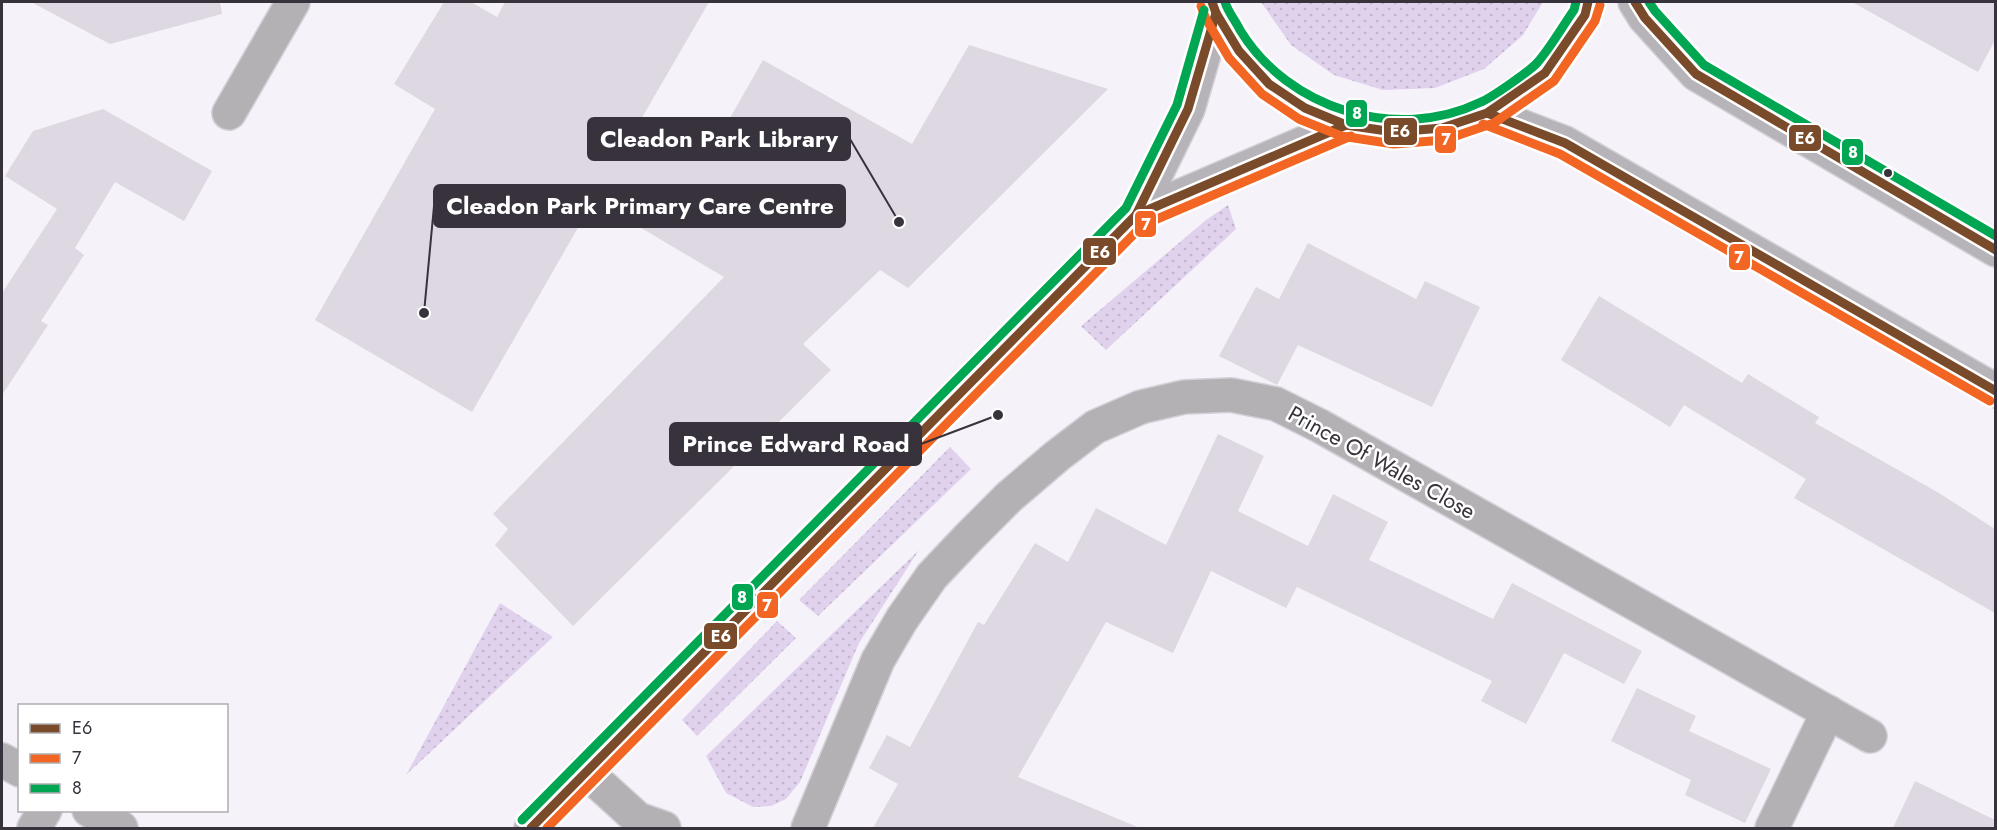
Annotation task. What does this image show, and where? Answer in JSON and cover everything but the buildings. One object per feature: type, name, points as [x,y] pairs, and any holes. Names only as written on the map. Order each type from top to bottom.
[{"type":"highway","points":[[1214,7],[1239,51],[1269,84],[1305,108],[1346,125],[1394,132],[1442,128],[1487,113],[1545,73],[1585,15],[1588,2]]},
{"type":"main road","points":[[1635,2],[1645,18],[1696,74],[1995,250]]},
{"type":"main road","points":[[531,828],[1136,215],[1188,109],[1214,7]]},
{"type":"main road","points":[[1487,113],[1565,143],[1995,391]]},
{"type":"main road","points":[[1136,215],[1346,125]]},
{"type":"street","points":[[229,113],[293,2]]},
{"type":"street","name":"Prince Of Wales Close","points":[[808,828],[878,660],[902,619],[932,576],[1010,497],[1095,427],[1141,407],[1184,397],[1231,395],[1276,404],[1293,412],[1870,736]]},
{"type":"street","points":[[1772,828],[1828,712]]},
{"type":"street","points":[[2,760],[18,769]]},
{"type":"street","points":[[585,771],[644,825]]},
{"type":"street","points":[[34,828],[44,812]]},
{"type":"street","points":[[93,812],[121,828]]},
{"type":"shaded area","points":[[1261,2],[1543,2],[1523,35],[1484,69],[1435,88],[1383,90],[1334,75],[1291,45]]},
{"type":"shaded area","points":[[1228,205],[1236,229],[1106,350],[1081,326],[1206,220]]},
{"type":"shaded area","points":[[950,447],[971,469],[818,616],[799,600]]},
{"type":"shaded area","points":[[919,550],[859,643],[800,782],[786,799],[771,806],[753,807],[726,793],[706,756]]},
{"type":"shaded area","points":[[500,603],[553,637],[406,775]]},
{"type":"shaded area","points":[[777,621],[796,638],[697,736],[682,720]]},
{"type":"transit line","name":"E6","points":[[1212,2],[1216,13],[1239,51],[1269,84],[1305,108],[1346,125],[1394,132],[1442,128],[1487,113],[1545,73],[1585,15],[1588,2]]},
{"type":"transit line","name":"8","points":[[1225,2],[1240,30],[1261,57],[1286,80],[1315,98],[1347,111],[1380,118],[1414,119],[1448,114],[1481,102],[1519,77],[1537,63],[1547,50],[1574,10],[1576,2]]},
{"type":"transit line","name":"E6","points":[[1635,2],[1645,18],[1696,74],[1996,250]]},
{"type":"transit line","name":"8","points":[[1649,2],[1704,65],[1996,236]]},
{"type":"transit line","name":"7","points":[[1201,6],[1229,58],[1262,94],[1299,119],[1341,136],[1394,144],[1444,140],[1494,123],[1554,81],[1595,21],[1600,5]]},
{"type":"transit line","name":"8","points":[[522,820],[1126,208],[1177,105],[1204,10]]},
{"type":"transit line","name":"E6","points":[[531,828],[1136,215],[1188,109],[1216,13]]},
{"type":"transit line","name":"E6","points":[[1487,113],[1565,143],[1996,391]]},
{"type":"transit line","name":"7","points":[[1483,124],[1560,154],[1990,401]]},
{"type":"transit line","name":"E6","points":[[1136,215],[1346,125]]},
{"type":"transit line","name":"7","points":[[547,828],[1143,225],[1351,136]]},
{"type":"place","name":"Cleadon Park Library","points":[[899,222]]},
{"type":"place","name":"Cleadon Park Primary Care Centre","points":[[424,313]]},
{"type":"place","name":"Prince Edward Road","points":[[998,415]]}]
